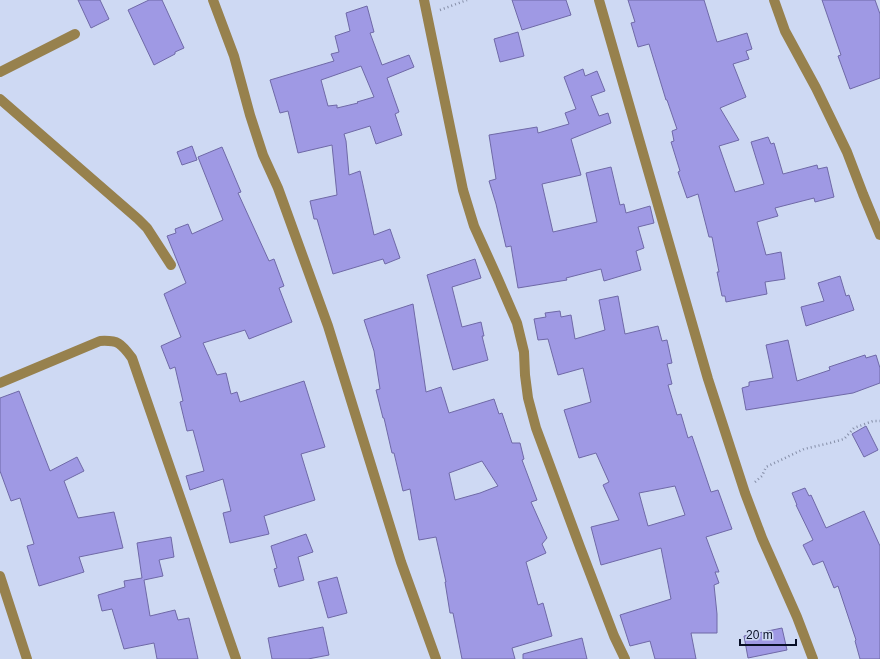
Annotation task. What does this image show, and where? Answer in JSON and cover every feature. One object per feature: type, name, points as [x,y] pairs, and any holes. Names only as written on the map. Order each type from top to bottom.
[{"type":"street","points":[[213,0],[234,56],[250,115],[263,155],[278,188],[328,326],[401,562],[436,659]]},
{"type":"street","points":[[424,0],[463,190],[474,226],[517,323],[524,352],[528,398],[536,428],[614,636],[625,659]]},
{"type":"street","points":[[599,0],[708,379],[745,492],[762,538],[797,617],[813,659]]},
{"type":"street","points":[[774,0],[785,31],[816,88],[847,152],[880,235]]},
{"type":"street","points":[[0,72],[75,34]]},
{"type":"street","points":[[0,99],[138,219],[147,228],[171,265]]},
{"type":"street","points":[[0,383],[100,341],[112,340],[123,346],[132,358],[236,659]]},
{"type":"street","points":[[0,576],[27,659]]},
{"type":"path","points":[[427,15],[467,0]]},
{"type":"path","points":[[745,492],[762,476],[766,467],[804,449],[844,439],[854,428],[880,420]]},
{"type":"building","points":[[78,0],[100,0],[109,19],[91,28]]},
{"type":"building","points":[[149,0],[162,0],[184,48],[154,65],[128,10]]},
{"type":"building","points":[[512,0],[566,0],[571,15],[522,30]]},
{"type":"building","points":[[628,0],[704,0],[717,42],[747,33],[752,49],[746,51],[749,59],[733,64],[746,97],[720,108],[739,140],[719,146],[735,192],[764,184],[751,142],[768,137],[771,144],[774,143],[783,174],[817,165],[818,169],[827,167],[834,197],[815,202],[814,198],[775,208],[778,216],[757,222],[766,255],[781,252],[785,279],[765,282],[767,294],[726,302],[725,296],[722,296],[712,237],[709,237],[698,194],[687,198],[678,172],[680,171],[671,142],[674,141],[672,131],[677,129],[666,100],[649,44],[638,47],[631,23],[635,22]]},
{"type":"building","points":[[822,0],[875,0],[880,14],[880,78],[850,89],[838,56],[841,55]]},
{"type":"building","points":[[367,6],[374,32],[370,33],[382,65],[409,55],[414,67],[387,78],[399,112],[395,114],[402,135],[376,144],[370,126],[344,134],[349,175],[360,171],[374,235],[390,229],[400,258],[385,264],[383,259],[333,274],[317,219],[314,219],[310,201],[337,195],[332,145],[298,153],[288,111],[280,113],[270,80],[334,61],[331,54],[339,52],[335,36],[350,31],[346,13]],"holes":[[[361,66],[374,97],[337,108],[337,105],[328,106],[321,80]]]},
{"type":"building","points":[[518,32],[524,56],[500,62],[494,39]]},
{"type":"building","points":[[583,69],[585,76],[597,71],[605,91],[591,96],[599,116],[608,113],[611,123],[571,139],[581,175],[542,184],[553,232],[597,222],[586,173],[611,167],[620,205],[624,204],[626,213],[650,206],[654,223],[638,227],[644,248],[636,251],[641,270],[604,281],[601,269],[566,278],[567,280],[518,288],[511,246],[506,247],[489,181],[496,179],[489,135],[537,127],[538,133],[569,124],[565,113],[576,109],[564,77]]},
{"type":"building","points":[[192,146],[197,160],[182,165],[177,152]]},
{"type":"building","points":[[222,147],[241,192],[238,193],[269,261],[274,259],[284,286],[279,288],[292,322],[249,339],[245,330],[203,343],[217,375],[226,373],[231,394],[237,392],[240,402],[304,381],[325,447],[301,454],[315,500],[264,516],[269,534],[230,543],[223,513],[231,511],[223,479],[190,490],[186,476],[204,471],[193,430],[187,431],[180,402],[183,401],[175,367],[170,369],[161,346],[181,337],[164,294],[186,283],[167,236],[176,233],[175,229],[188,224],[192,234],[223,220],[198,157]]},
{"type":"building","points":[[475,259],[481,278],[452,287],[462,327],[481,322],[484,336],[482,336],[488,360],[453,370],[427,275]]},
{"type":"building","points":[[840,276],[846,296],[849,295],[854,310],[806,326],[801,307],[824,301],[818,283]]},
{"type":"building","points":[[618,296],[625,334],[658,326],[662,341],[667,340],[672,363],[667,364],[672,384],[668,385],[677,415],[681,414],[688,438],[692,436],[711,492],[718,490],[732,529],[706,537],[719,572],[715,572],[719,583],[714,585],[717,633],[691,633],[696,659],[655,659],[650,641],[630,646],[620,615],[671,599],[661,548],[601,565],[591,527],[619,520],[603,485],[609,482],[596,453],[579,458],[564,410],[591,402],[583,368],[558,375],[548,339],[538,340],[534,319],[546,317],[545,313],[560,311],[561,317],[571,315],[575,339],[605,330],[599,300]],"holes":[[[675,486],[685,515],[648,526],[639,493]]]},
{"type":"building","points":[[413,304],[426,392],[441,387],[449,413],[494,399],[499,414],[502,413],[512,443],[520,443],[524,459],[522,460],[537,500],[531,502],[547,538],[542,544],[546,553],[526,562],[538,605],[543,603],[552,636],[512,648],[515,659],[462,659],[453,613],[450,613],[446,582],[436,537],[419,540],[410,489],[403,491],[394,453],[392,453],[376,390],[380,389],[374,351],[364,320]],"holes":[[[482,461],[498,486],[455,500],[449,473]]]},
{"type":"building","points":[[788,340],[797,381],[830,370],[829,367],[865,355],[866,358],[876,355],[880,368],[880,383],[853,393],[746,410],[742,388],[749,386],[749,382],[773,378],[766,345]]},
{"type":"building","points":[[19,391],[50,471],[77,457],[84,471],[64,481],[78,518],[114,512],[123,548],[79,557],[84,572],[39,586],[27,546],[34,544],[20,498],[11,501],[0,471],[0,398]]},
{"type":"building","points":[[866,426],[878,450],[864,457],[852,434]]},
{"type":"building","points":[[805,488],[809,496],[811,495],[826,528],[864,511],[880,546],[880,659],[860,659],[856,640],[838,586],[834,588],[823,561],[813,565],[803,545],[813,540],[796,505],[792,493]]},
{"type":"building","points":[[306,534],[313,552],[298,557],[304,580],[279,587],[274,569],[277,568],[271,546]]},
{"type":"building","points":[[171,537],[174,557],[159,560],[163,576],[144,580],[150,616],[175,610],[178,620],[189,618],[198,659],[157,659],[154,643],[124,649],[112,609],[102,611],[98,595],[125,587],[124,581],[142,578],[137,543]]},
{"type":"building","points":[[337,577],[347,613],[328,618],[318,582]]},
{"type":"building","points":[[323,627],[329,655],[308,659],[272,659],[268,638]]},
{"type":"building","points":[[782,628],[787,650],[748,658],[744,636]]},
{"type":"building","points":[[582,638],[587,659],[523,659],[523,654]]}]
